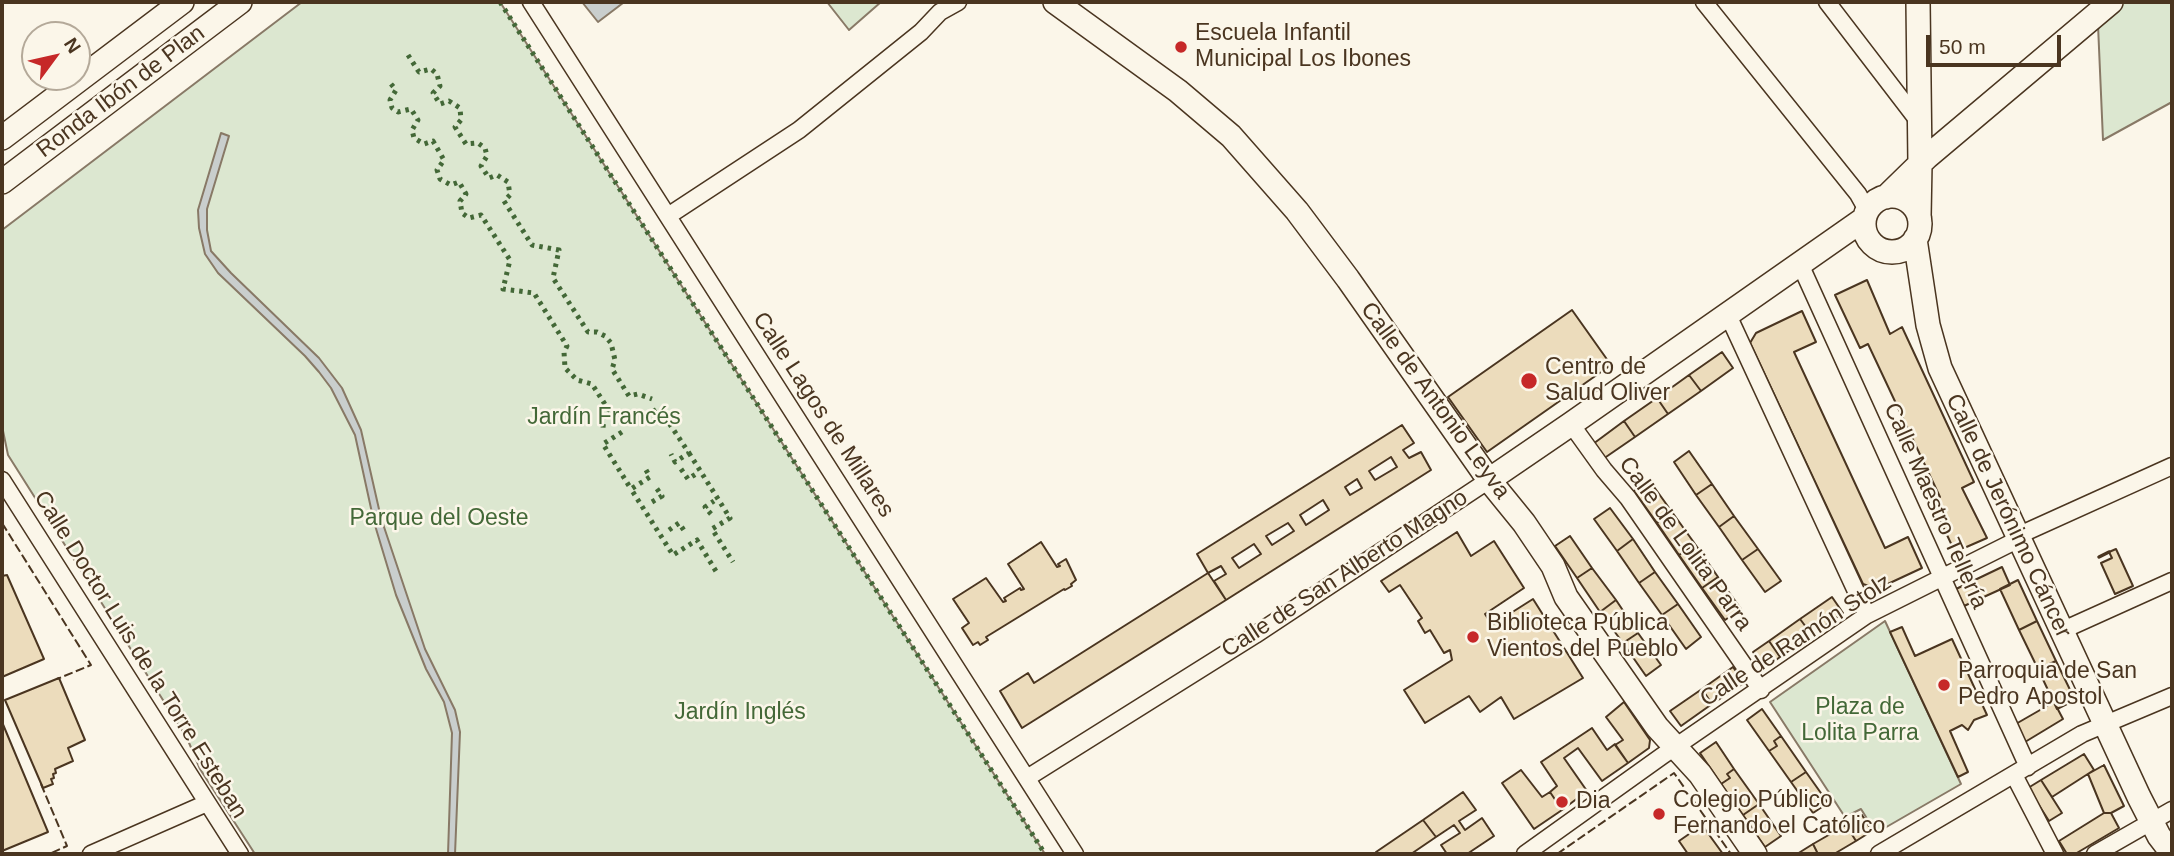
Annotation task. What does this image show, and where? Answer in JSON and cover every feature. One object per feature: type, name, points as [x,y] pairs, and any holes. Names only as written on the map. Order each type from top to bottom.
[{"type":"street","name":"Ronda Ibón de Plan","points":[[2,138],[182,2]]},
{"type":"street","name":"Ronda Ibón de Plan","points":[[2,182],[240,2]]},
{"type":"street","name":"Calle Lagos de Millares","points":[[531,2],[1075,854]]},
{"type":"street","points":[[668,216],[799,130],[921,32],[943,7],[958,2]]},
{"type":"street","name":"Calle de Antonio Leyva","points":[[1055,2],[1178,91],[1231,136],[1266,174],[1324,246],[1489,480],[1524,523],[1553,566],[1566,597],[1657,727],[1700,774],[1755,854]]},
{"type":"street","points":[[1704,2],[1872,209]]},
{"type":"street","points":[[1827,2],[1919,122],[1934,132],[1953,135]]},
{"type":"street","name":"Calle de Jerónimo Cáncer","points":[[1918,2],[1920,164],[1917,228],[1933,347],[1963,421],[2061,631],[2151,821],[2172,853]]},
{"type":"street","name":"Calle de San Alberto Magno","points":[[1027,778],[1255,635],[1489,480],[1800,264],[1872,209],[1953,135],[2111,2]]},
{"type":"street","points":[[1898,197],[1910,203],[1917,228],[1906,248],[1898,252],[1880,250],[1873,245],[1866,235],[1872,209],[1898,197]]},
{"type":"street","name":"Calle Maestro Tellería","points":[[1800,264],[1942,577],[2055,854]]},
{"type":"street","points":[[1728,315],[1867,615]]},
{"type":"street","name":"Calle de Lolita Parra","points":[[1571,424],[1628,498],[1761,690]]},
{"type":"street","name":"Calle de Ramón Stolz","points":[[1525,854],[1867,615],[2011,543],[2026,532],[2172,466]]},
{"type":"street","name":"Calle Doctor Luis de la Torre Esteban","points":[[2,480],[240,854]]},
{"type":"street","points":[[2061,631],[2172,581]]},
{"type":"street","points":[[1879,854],[2082,734],[2172,696]]},
{"type":"street","points":[[91,854],[207,803]]},
{"type":"street","points":[[2095,854],[2172,810]]},
{"type":"green space","name":"Parque del Oeste","points":[[302,2],[500,2],[1045,854],[255,854],[200,769],[187,738],[8,455],[2,426],[2,230]]},
{"type":"green space","points":[[827,2],[881,2],[849,30]]},
{"type":"green space","points":[[2097,2],[2172,2],[2172,102],[2103,140]]},
{"type":"green space","name":"Plaza de Lolita Parra","points":[[1885,621],[1961,784],[1876,833],[1861,809],[1845,817],[1770,702]]},
{"type":"shaded area","points":[[582,2],[622,2],[623,3],[598,22]]},
{"type":"shaded area","points":[[221,133],[229,136],[207,209],[211,251],[319,358],[342,388],[361,430],[381,518],[425,649],[455,710],[460,732],[455,854],[448,854],[452,733],[444,702],[426,669],[396,595],[374,522],[355,435],[331,388],[319,372],[218,273],[205,254],[198,210]]},
{"type":"building","points":[[1867,280],[1890,334],[1902,327],[1974,482],[1962,488],[1987,538],[1955,552],[1931,501],[1940,497],[1868,344],[1860,348],[1835,295]]},
{"type":"building","name":"Centro de Salud Oliver","points":[[1572,310],[1611,365],[1487,452],[1448,397]]},
{"type":"building","points":[[1802,311],[1816,342],[1794,352],[1885,548],[1908,537],[1922,568],[1877,589],[1863,584],[1750,343],[1756,333]]},
{"type":"building","points":[[1722,352],[1733,368],[1701,391],[1689,375]]},
{"type":"building","points":[[1689,375],[1701,391],[1668,414],[1657,398]]},
{"type":"building","points":[[1657,398],[1668,414],[1635,437],[1624,421]]},
{"type":"building","points":[[1624,421],[1635,437],[1603,459],[1593,444]]},
{"type":"building","points":[[1402,425],[1414,443],[1403,450],[1409,458],[1421,452],[1431,470],[1226,600],[1214,581],[1226,574],[1221,566],[1208,573],[1197,554]],"holes":[[[1391,457],[1397,467],[1375,480],[1369,471]],[[1357,479],[1362,488],[1350,495],[1345,487]],[[1323,500],[1329,510],[1306,525],[1300,515]],[[1288,523],[1294,531],[1272,545],[1266,536]],[[1254,544],[1261,554],[1239,568],[1232,558]]]},
{"type":"building","points":[[1689,451],[1712,484],[1696,495],[1674,462]]},
{"type":"building","points":[[1649,480],[1672,512],[1657,523],[1634,491]]},
{"type":"building","points":[[1712,484],[1734,516],[1719,527],[1696,495]]},
{"type":"building","points":[[1610,508],[1633,539],[1617,551],[1594,519]]},
{"type":"building","points":[[1672,512],[1695,544],[1679,555],[1657,523]]},
{"type":"building","points":[[1734,516],[1758,549],[1742,560],[1719,527]]},
{"type":"building","points":[[1457,532],[1471,556],[1494,541],[1524,588],[1485,614],[1492,625],[1533,599],[1583,678],[1514,719],[1501,697],[1480,712],[1469,696],[1425,723],[1404,690],[1452,660],[1450,650],[1444,653],[1430,630],[1425,633],[1418,621],[1422,618],[1400,585],[1389,592],[1381,581]]},
{"type":"building","points":[[1570,536],[1592,568],[1577,578],[1555,546]]},
{"type":"building","points":[[1633,539],[1655,572],[1639,583],[1617,551]]},
{"type":"building","points":[[1041,542],[1057,567],[1066,559],[1076,580],[1072,586],[986,637],[988,640],[980,645],[978,642],[973,645],[962,628],[969,623],[953,599],[986,578],[1003,602],[1006,601],[1004,598],[1020,588],[1024,589],[1008,564]]},
{"type":"building","points":[[1695,544],[1718,577],[1702,588],[1679,555]]},
{"type":"building","points":[[1758,549],[1781,581],[1765,592],[1742,560]]},
{"type":"building","points":[[2116,549],[2133,586],[2115,594],[2101,563],[2112,558],[2109,552]]},
{"type":"building","points":[[2002,567],[2010,585],[1964,606],[1956,589]]},
{"type":"building","points":[[1592,568],[1616,600],[1600,612],[1577,578]]},
{"type":"building","points":[[1655,572],[1678,604],[1662,615],[1639,583]]},
{"type":"building","points":[[1208,573],[1226,600],[1022,728],[1000,691],[1028,673],[1034,683]]},
{"type":"building","points":[[7,575],[44,659],[2,677],[2,576]]},
{"type":"building","points":[[1718,577],[1741,609],[1725,620],[1702,588]]},
{"type":"building","points":[[2018,580],[2037,621],[2019,630],[2000,589]]},
{"type":"building","points":[[1832,597],[1843,613],[1812,635],[1800,619]]},
{"type":"building","points":[[1616,600],[1638,633],[1623,643],[1600,612]]},
{"type":"building","points":[[1678,604],[1701,637],[1686,649],[1662,615]]},
{"type":"building","points":[[1800,619],[1812,635],[1780,657],[1769,641]]},
{"type":"building","points":[[2037,621],[2056,661],[2038,669],[2019,630]]},
{"type":"building","name":"Parroquia de San Pedro Apostol","points":[[1902,627],[1915,656],[1952,639],[1987,715],[1974,720],[1968,730],[1962,725],[1950,731],[1968,772],[1958,777],[1890,632]]},
{"type":"building","points":[[1638,633],[1661,665],[1646,676],[1623,643]]},
{"type":"building","points":[[1769,641],[1780,657],[1765,668],[1753,652]]},
{"type":"building","points":[[2056,661],[2075,700],[2057,709],[2038,669]]},
{"type":"building","points":[[1733,667],[1744,683],[1712,704],[1702,689]]},
{"type":"building","points":[[59,678],[85,740],[68,748],[73,761],[55,769],[54,778],[51,779],[53,784],[43,788],[5,700]]},
{"type":"building","points":[[1702,689],[1712,704],[1681,726],[1670,711]]},
{"type":"building","points":[[1624,702],[1650,740],[1649,748],[1628,763],[1615,745],[1623,740],[1606,717]]},
{"type":"building","points":[[2054,702],[2063,719],[2025,742],[2014,725]]},
{"type":"building","points":[[1762,709],[1781,736],[1774,741],[1777,746],[1769,751],[1747,720]]},
{"type":"building","points":[[2,722],[48,832],[2,851]]},
{"type":"building","points":[[1592,728],[1607,750],[1615,744],[1628,763],[1602,781],[1578,748],[1564,758],[1587,791],[1562,810],[1550,792],[1557,786],[1541,762]]},
{"type":"building","points":[[1781,736],[1806,772],[1791,782],[1769,751],[1777,746],[1774,741]]},
{"type":"building","points":[[1716,742],[1734,769],[1727,774],[1730,778],[1721,784],[1700,753]]},
{"type":"building","points":[[2084,754],[2094,770],[2052,797],[2041,780]]},
{"type":"building","points":[[2104,765],[2124,806],[2111,813],[2104,813],[2088,774]]},
{"type":"building","points":[[1734,769],[1759,804],[1743,815],[1721,784],[1730,778],[1727,774]]},
{"type":"building","points":[[1521,770],[1542,797],[1550,792],[1562,810],[1534,829],[1502,783]]},
{"type":"building","points":[[1806,772],[1828,803],[1813,813],[1791,782]]},
{"type":"building","points":[[2041,780],[2062,813],[2049,821],[2028,788]]},
{"type":"building","points":[[1463,792],[1476,810],[1459,821],[1465,830],[1482,818],[1494,836],[1467,854],[1447,854],[1441,845],[1460,833],[1454,825],[1436,837],[1423,820]]},
{"type":"building","points":[[1759,804],[1781,836],[1765,847],[1743,815]]},
{"type":"building","points":[[2104,813],[2111,813],[2119,828],[2075,854],[2067,854],[2059,841]]},
{"type":"building","points":[[1862,815],[1872,831],[1856,841],[1846,825]]},
{"type":"building","points":[[1423,820],[1436,837],[1411,854],[1377,854],[1376,852]]},
{"type":"building","points":[[1702,825],[1723,854],[1688,854],[1679,841]]},
{"type":"building","points":[[1846,825],[1856,841],[1834,854],[1818,854],[1813,844]]},
{"type":"building","points":[[1813,844],[1818,854],[1797,854]]},
{"type":"hedge","points":[[500,2],[1045,854]]},
{"type":"hedge","points":[[408,55],[419,72],[431,69],[437,74],[440,86],[433,93],[440,104],[449,101],[460,108],[461,120],[455,127],[466,144],[478,143],[485,148],[487,156],[481,166],[489,178],[497,175],[508,182],[510,195],[504,201],[532,245],[559,250],[553,278],[588,332],[597,332],[611,343],[615,360],[612,369],[629,396],[638,394],[652,399]]},
{"type":"hedge","points":[[391,84],[396,90],[390,100],[392,108],[398,112],[411,109],[418,120],[412,130],[414,138],[424,144],[433,141],[444,160],[437,170],[440,179],[451,185],[459,182],[466,194],[460,201],[462,213],[469,218],[481,215],[510,260],[503,289],[534,293],[567,346],[564,352],[565,368],[577,380],[592,384],[608,409],[603,428]]},
{"type":"hedge","points":[[646,416],[659,408],[689,453],[675,462],[671,454]]},
{"type":"hedge","points":[[622,432],[603,444],[631,489]]},
{"type":"hedge","points":[[689,453],[730,518],[712,529],[733,562]]},
{"type":"hedge","points":[[681,469],[688,479],[696,474]]},
{"type":"hedge","points":[[646,470],[650,477],[631,489],[673,555],[697,540],[717,573]]},
{"type":"hedge","points":[[652,502],[662,496],[655,486]]},
{"type":"hedge","points":[[711,514],[705,507],[714,501]]},
{"type":"hedge","points":[[669,530],[679,523],[685,532]]},
{"type":"fence","points":[[2,523],[91,665],[57,679]]},
{"type":"fence","points":[[1557,854],[1674,773],[1731,854]]},
{"type":"fence","points":[[41,784],[67,846],[49,854]]},
{"type":"wall","points":[[2099,557],[2109,552]]},
{"type":"place","name":"Escuela Infantil Municipal Los Ibones","points":[[1181,47]]},
{"type":"place","name":"Centro de Salud Oliver","points":[[1529,381]]},
{"type":"place","name":"Biblioteca Pública Vientos del Pueblo","points":[[1473,637]]},
{"type":"place","name":"Parroquia de San Pedro Apostol","points":[[1944,685]]},
{"type":"place","name":"Dia","points":[[1562,802]]},
{"type":"place","name":"Colegio Público Fernando el Católico","points":[[1659,814]]},
{"type":"park label","name":"Jardín Francés","points":[[604,418]]},
{"type":"park label","name":"Jardín Inglés","points":[[740,713]]}]
